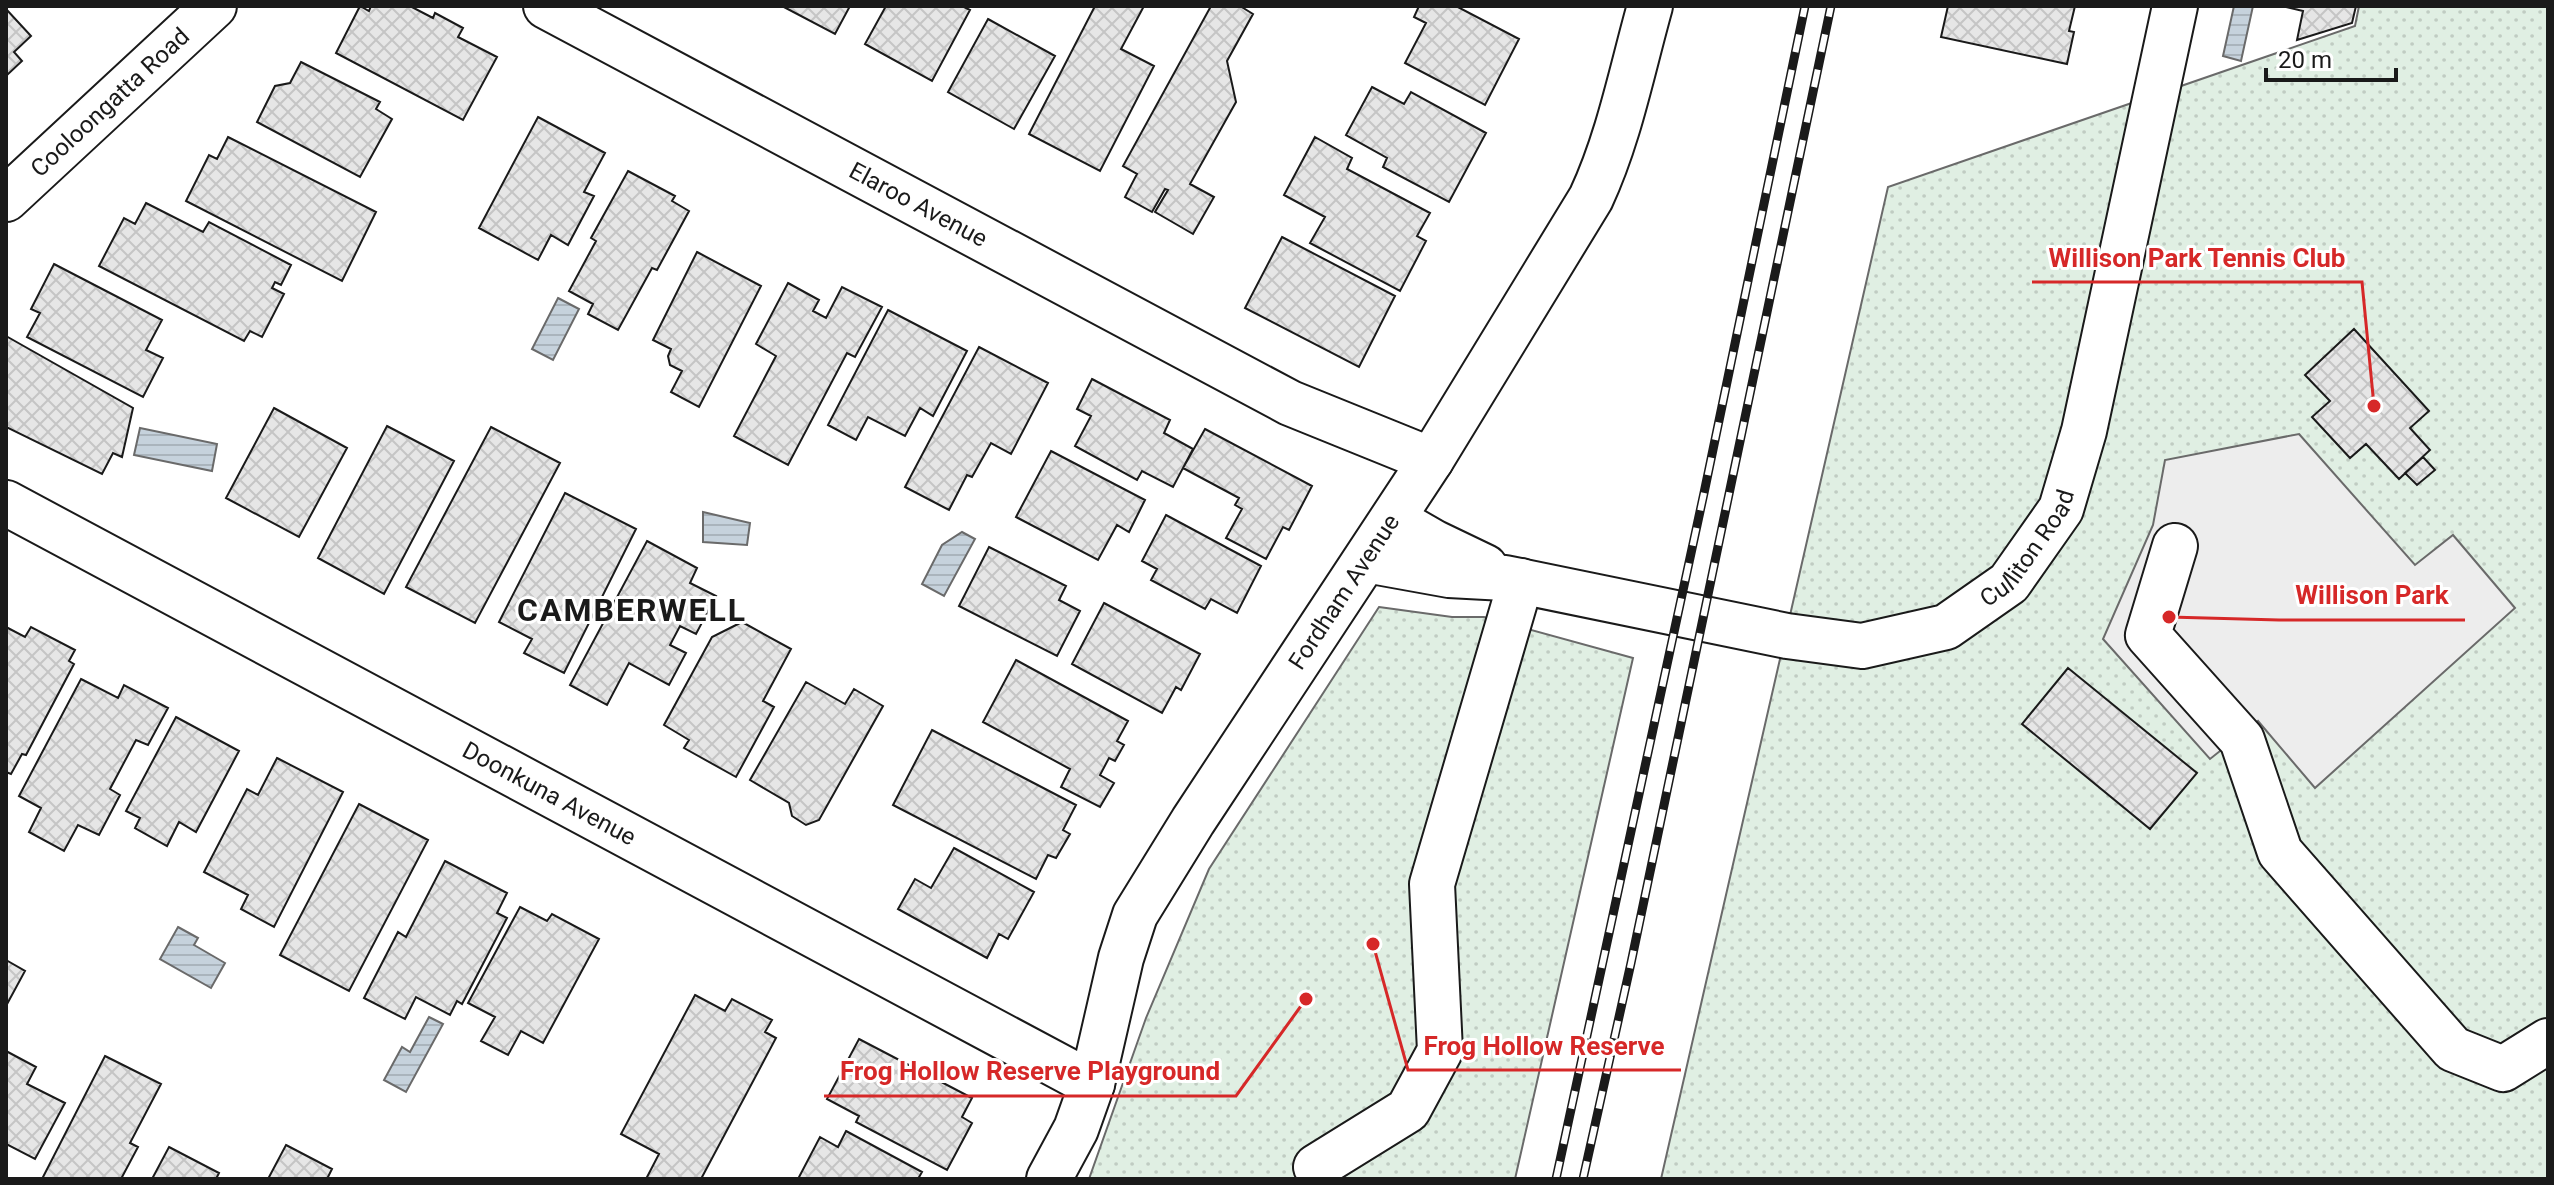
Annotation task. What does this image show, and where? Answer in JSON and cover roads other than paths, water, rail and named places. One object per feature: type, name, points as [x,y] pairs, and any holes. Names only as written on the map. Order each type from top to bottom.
[{"type":"street","name":"Cooloongatta Road","points":[[6,199],[214,6]]},
{"type":"street","name":"Elaroo Avenue","points":[[546,6],[1290,403],[1412,490]]},
{"type":"street","name":"Fordham Avenue","points":[[1049,1179],[1076,1129],[1092,1084],[1121,958],[1135,915],[1169,857],[1412,490],[1591,198],[1602,174],[1650,6]]},
{"type":"street","name":"Culliton Road","points":[[1366,560],[1449,575],[1513,579],[1787,636],[1862,646],[1946,627],[2009,583],[2061,509],[2077,454],[2175,6]]},
{"type":"street","name":"Culliton Road","points":[[1412,490],[1435,543],[1513,579]]},
{"type":"street","name":"Doonkuna Avenue","points":[[6,503],[1092,1084]]},
{"type":"street","points":[[2175,546],[2148,635],[2242,740],[2280,852],[2453,1049],[2503,1069],[2548,1041]]},
{"type":"street","points":[[1316,1167],[1408,1110],[1440,1051],[1432,884],[1513,579]]},
{"type":"railway","points":[[1556,1179],[1805,6]]},
{"type":"railway","points":[[1583,1179],[1831,6]]},
{"type":"place","name":"Willison Park Tennis Club","points":[[2374,406]]},
{"type":"place","name":"Willison Park","points":[[2169,617]]},
{"type":"place","name":"Frog Hollow Reserve","points":[[1373,944]]},
{"type":"place","name":"Frog Hollow Reserve Playground","points":[[1306,999]]},
{"type":"district","name":"CAMBERWELL","points":[[632,610]]}]
